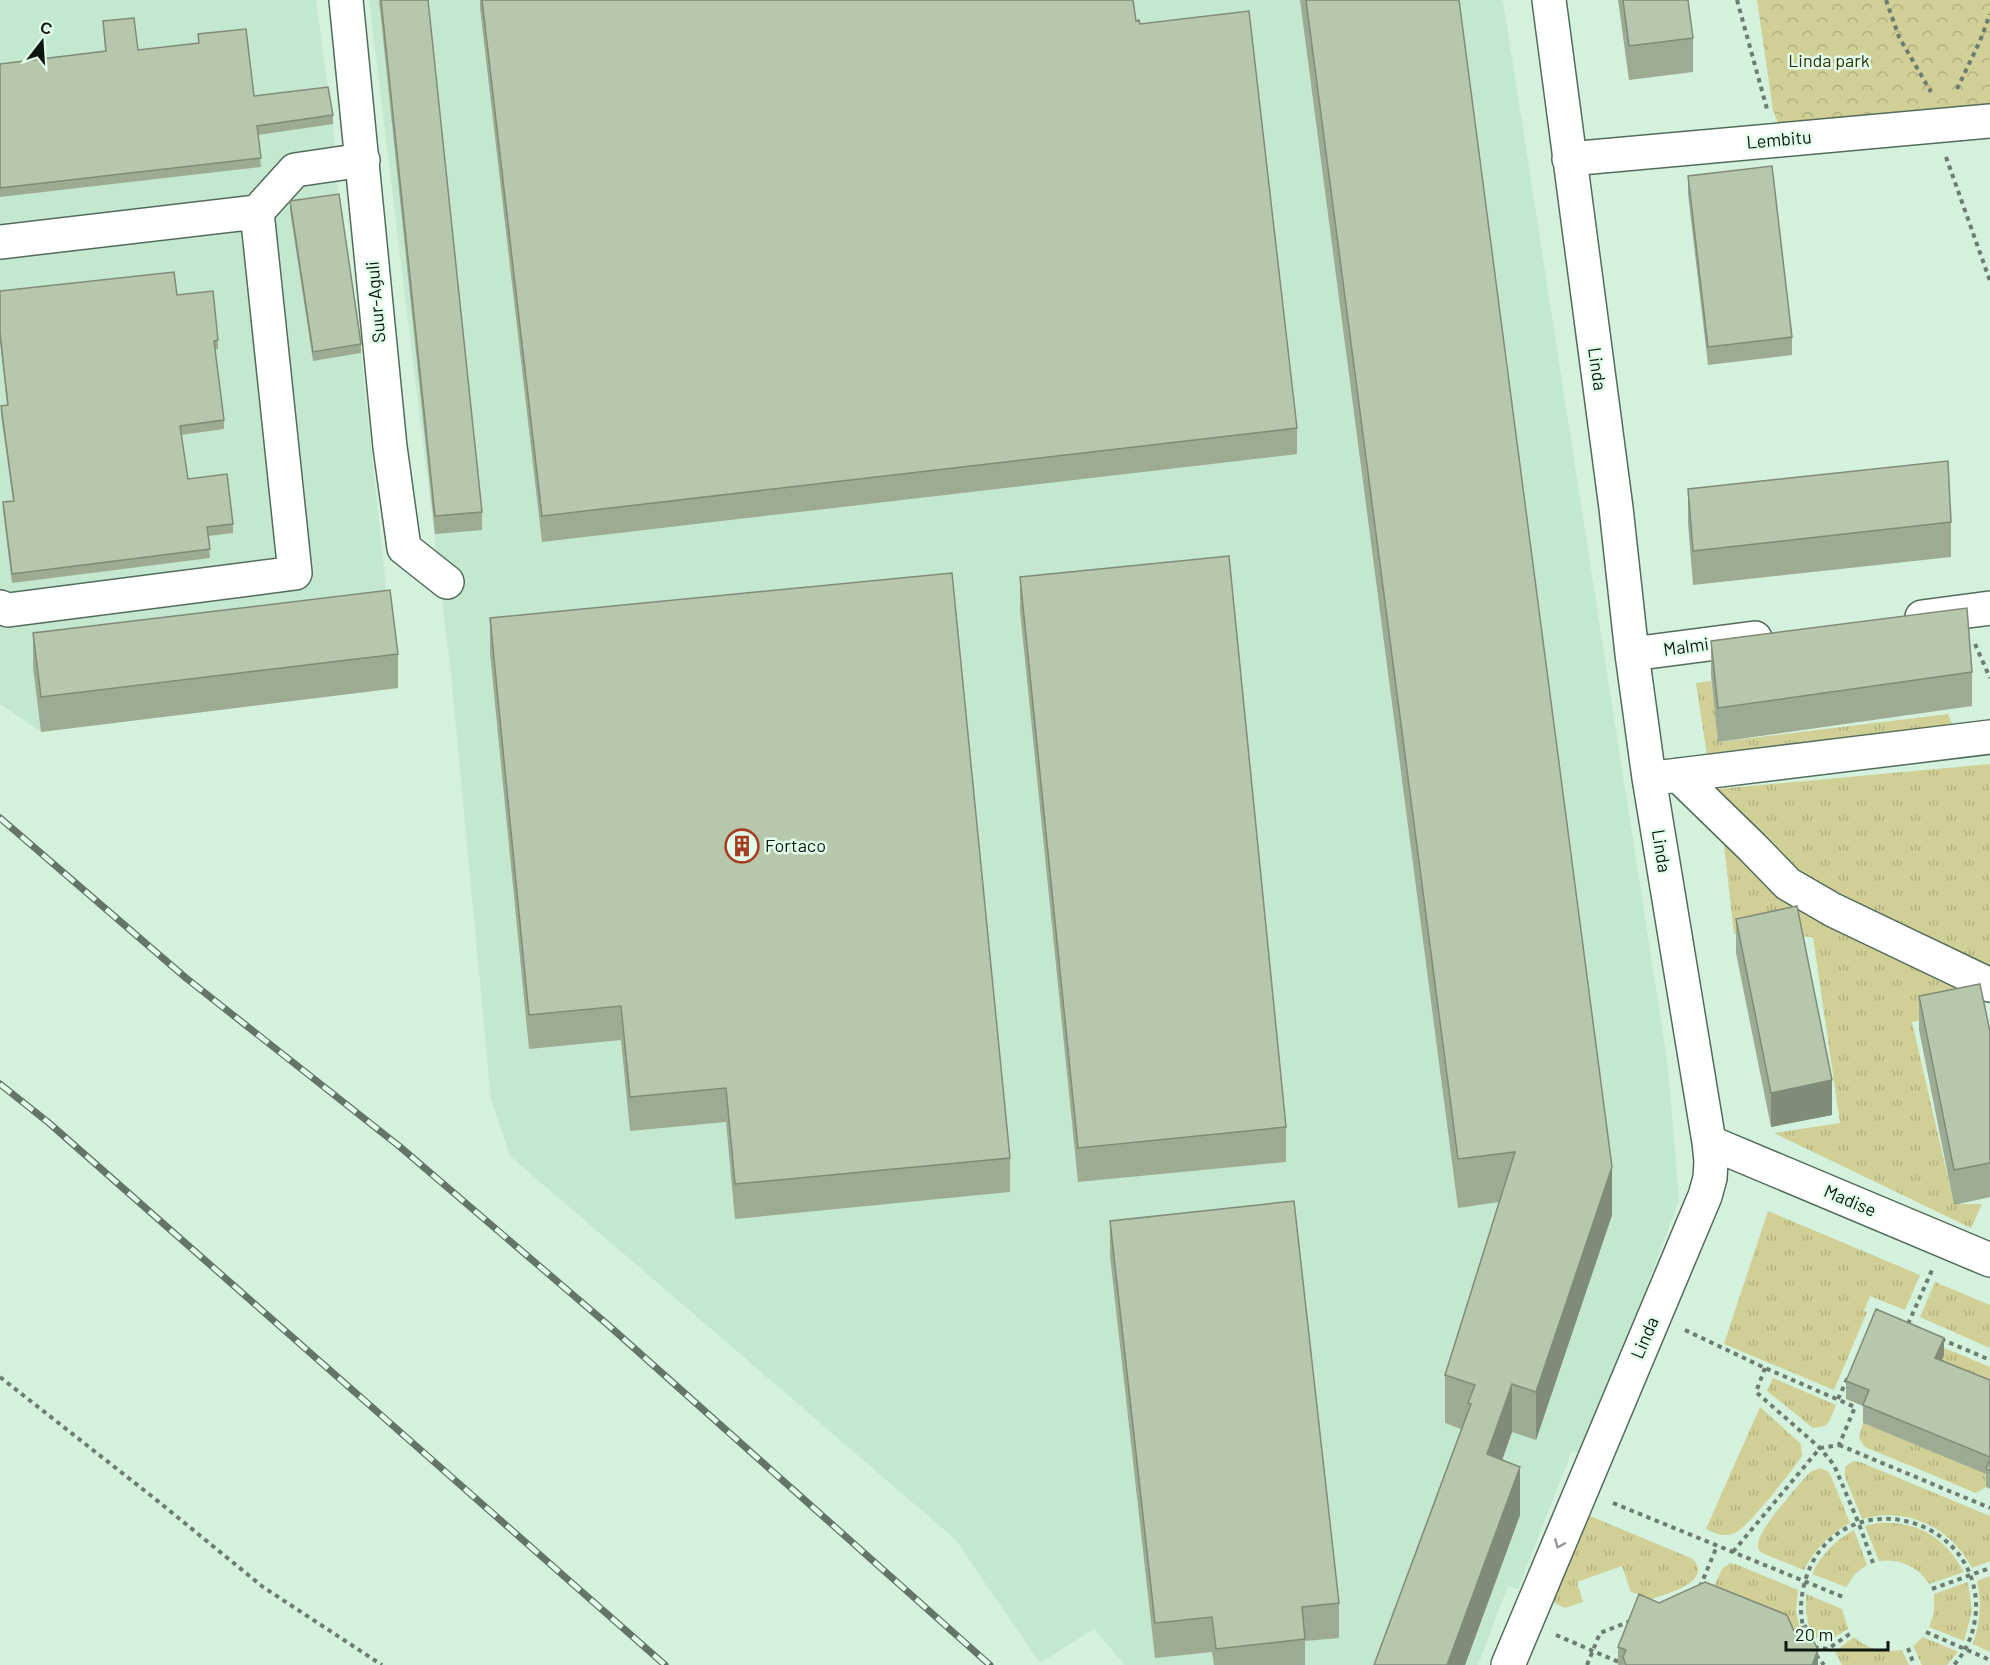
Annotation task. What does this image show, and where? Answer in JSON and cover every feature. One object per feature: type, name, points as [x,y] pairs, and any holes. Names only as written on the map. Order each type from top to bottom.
[{"type":"street","name":"Suur-Aguli","points":[[346,0],[390,447],[404,548],[447,582]]},
{"type":"street","name":"Linda","points":[[1508,1665],[1705,1196],[1710,1178],[1711,1161],[1663,777],[1632,654],[1616,508],[1549,0]]},
{"type":"street","name":"Lembitu","points":[[1569,159],[1990,121]]},
{"type":"street","points":[[0,242],[257,212],[295,170],[363,160]]},
{"type":"street","points":[[0,607],[8,610],[295,573],[257,212]]},
{"type":"street","points":[[1898,620],[1990,608]]},
{"type":"street","name":"Malmi","points":[[1632,654],[1780,634]]},
{"type":"street","points":[[1663,777],[1990,737]]},
{"type":"street","points":[[1663,777],[1752,847],[1788,884],[1833,910],[1990,985]]},
{"type":"street","name":"Madise","points":[[1709,1142],[1990,1260]]},
{"type":"path","points":[[1737,0],[1770,121],[1780,140]]},
{"type":"path","points":[[1886,0],[1899,38],[1932,94]]},
{"type":"path","points":[[1898,1320],[1908,1324],[1934,1265]]},
{"type":"path","points":[[1655,1315],[1855,1407],[1839,1445]]},
{"type":"path","points":[[1939,1338],[1990,1360]]},
{"type":"path","points":[[1766,1368],[1756,1392],[1820,1448],[1834,1465],[1873,1563]]},
{"type":"path","points":[[1838,1399],[1851,1370]]},
{"type":"path","points":[[0,1377],[263,1587],[382,1665]]},
{"type":"path","points":[[1732,1553],[1820,1448],[1839,1445],[1990,1508]]},
{"type":"path","points":[[1581,1490],[1843,1597]]},
{"type":"path","points":[[1808,1637],[1803,1627],[1801,1605],[1804,1582],[1814,1561],[1829,1542],[1859,1524],[1892,1519],[1909,1521],[1940,1535],[1953,1546],[1971,1574],[1976,1613],[1973,1632],[1965,1650],[1954,1665]]},
{"type":"path","points":[[1700,1588],[1717,1546]]},
{"type":"path","points":[[1932,1589],[1990,1568]]},
{"type":"path","points":[[1587,1665],[1600,1633],[1632,1621]]},
{"type":"path","points":[[1526,1622],[1624,1665]]},
{"type":"path","points":[[1926,1632],[1990,1660]]},
{"type":"path","points":[[1824,1665],[1812,1647],[1828,1649],[1851,1633]]},
{"type":"path","points":[[1908,1648],[1914,1665]]},
{"type":"shaded area","points":[[0,0],[316,0],[333,124],[339,203],[361,353],[398,688],[41,732],[0,704]]},
{"type":"shaded area","points":[[369,0],[1503,0],[1668,1066],[1679,1200],[1584,1455],[1572,1451],[1518,1589],[1508,1586],[1478,1665],[1125,1665],[1094,1629],[1040,1663],[955,1539],[510,1156],[491,1100],[451,674]]},
{"type":"green space","name":"Linda park","points":[[1757,0],[1990,0],[1990,105],[1783,127],[1778,123],[1773,110]]},
{"type":"green space","points":[[1711,681],[1719,742],[1948,714],[1955,731],[1708,762],[1696,683]]},
{"type":"green space","points":[[1990,764],[1990,973],[1829,896],[1726,815],[1717,789]]},
{"type":"green space","points":[[1722,827],[1975,978],[1982,1010],[1912,1022],[1954,1204],[1982,1204],[1971,1228],[1774,1133],[1840,1123],[1813,937],[1734,934]]},
{"type":"green space","points":[[1768,1211],[1920,1275],[1905,1310],[1870,1296],[1864,1311],[1867,1312],[1834,1390],[1724,1344]]},
{"type":"green space","points":[[1935,1282],[1990,1305],[1990,1348],[1920,1317]]},
{"type":"green space","points":[[1928,1341],[1990,1367],[1990,1398],[1935,1376]]},
{"type":"green space","points":[[1773,1378],[1836,1405],[1830,1420],[1825,1426],[1813,1428],[1767,1391]]},
{"type":"green space","points":[[1760,1407],[1801,1444],[1802,1456],[1743,1527],[1729,1535],[1721,1535],[1706,1529]]},
{"type":"green space","points":[[1863,1423],[1990,1475],[1986,1487],[1976,1493],[1865,1447],[1859,1438]]},
{"type":"green space","points":[[1853,1461],[1990,1516],[1990,1561],[1972,1568],[1952,1541],[1926,1523],[1911,1518],[1895,1515],[1862,1519],[1845,1477],[1845,1467]]},
{"type":"green space","points":[[1820,1468],[1830,1474],[1850,1523],[1823,1543],[1804,1570],[1762,1553],[1758,1545],[1759,1538],[1810,1472]]},
{"type":"green space","points":[[1583,1513],[1693,1559],[1698,1567],[1697,1574],[1693,1580],[1677,1590],[1652,1599],[1631,1592],[1622,1566],[1577,1582],[1583,1602],[1565,1608],[1546,1599]]},
{"type":"green space","points":[[1877,1523],[1905,1525],[1928,1533],[1948,1549],[1964,1572],[1929,1584],[1914,1568],[1901,1562],[1879,1561],[1865,1526]]},
{"type":"green space","points":[[1854,1530],[1867,1565],[1855,1574],[1846,1587],[1812,1574],[1829,1549]]},
{"type":"green space","points":[[1730,1563],[1798,1590],[1796,1610],[1800,1632],[1711,1593],[1722,1569]]},
{"type":"green space","points":[[1990,1576],[1990,1652],[1973,1644],[1979,1613],[1977,1581]]},
{"type":"green space","points":[[1968,1582],[1972,1611],[1964,1641],[1929,1627],[1934,1613],[1934,1594]]},
{"type":"green space","points":[[1806,1594],[1842,1609],[1848,1629],[1827,1642],[1811,1636],[1806,1612]]},
{"type":"green space","points":[[1854,1637],[1876,1649],[1902,1650],[1909,1665],[1842,1665],[1835,1651]]},
{"type":"green space","points":[[1923,1637],[1958,1652],[1947,1665],[1922,1665],[1913,1646]]},
{"type":"building","points":[[381,0],[428,0],[482,512],[435,516]]},
{"type":"building","points":[[482,0],[1133,0],[1136,21],[1139,20],[1140,24],[1249,11],[1297,428],[542,516]]},
{"type":"building","points":[[1306,0],[1459,0],[1612,1167],[1536,1392],[1512,1384],[1487,1454],[1520,1467],[1447,1665],[1374,1665],[1471,1404],[1468,1403],[1475,1385],[1445,1375],[1515,1152],[1458,1159]]},
{"type":"building","points":[[1623,0],[1688,0],[1693,38],[1629,46]]},
{"type":"building","points":[[134,18],[138,50],[199,43],[198,34],[246,29],[254,96],[328,87],[333,115],[257,126],[261,158],[0,188],[0,64],[106,51],[103,21]]},
{"type":"building","points":[[1772,166],[1792,337],[1708,347],[1688,176]]},
{"type":"building","points":[[339,194],[361,344],[313,352],[290,201]]},
{"type":"building","points":[[174,272],[177,295],[213,291],[218,340],[214,341],[224,420],[180,426],[188,479],[227,474],[233,524],[207,527],[210,549],[12,574],[3,502],[14,501],[1,406],[8,405],[0,333],[0,291]]},
{"type":"building","points":[[1948,461],[1951,522],[1693,551],[1688,489]]},
{"type":"building","points":[[1229,556],[1286,1127],[1078,1148],[1020,577]]},
{"type":"building","name":"Fortaco","points":[[952,573],[1010,1158],[735,1184],[726,1088],[630,1097],[621,1006],[529,1015],[490,618]]},
{"type":"building","points":[[390,590],[398,654],[41,697],[33,633]]},
{"type":"building","points":[[1967,608],[1972,672],[1718,708],[1711,641]]},
{"type":"building","points":[[1797,906],[1832,1080],[1771,1093],[1736,919]]},
{"type":"building","points":[[1980,984],[1990,1032],[1990,1163],[1954,1170],[1919,996]]},
{"type":"building","points":[[1294,1201],[1339,1603],[1302,1607],[1305,1639],[1216,1649],[1212,1617],[1155,1623],[1110,1221]]},
{"type":"building","points":[[1876,1309],[1944,1338],[1935,1358],[1990,1380],[1990,1457],[1863,1405],[1869,1390],[1846,1381]]},
{"type":"building","points":[[1990,1459],[1990,1471],[1986,1469]]},
{"type":"building","points":[[1705,1582],[1787,1615],[1794,1631],[1806,1625],[1818,1650],[1812,1665],[1626,1665],[1623,1657],[1626,1650],[1618,1647],[1639,1594],[1659,1603]]},
{"type":"railway","points":[[0,818],[186,978],[399,1146],[607,1324],[990,1665]]},
{"type":"railway","points":[[0,1084],[49,1123],[665,1665]]},
{"type":"place","name":"Fortaco","points":[[742,846]]}]
